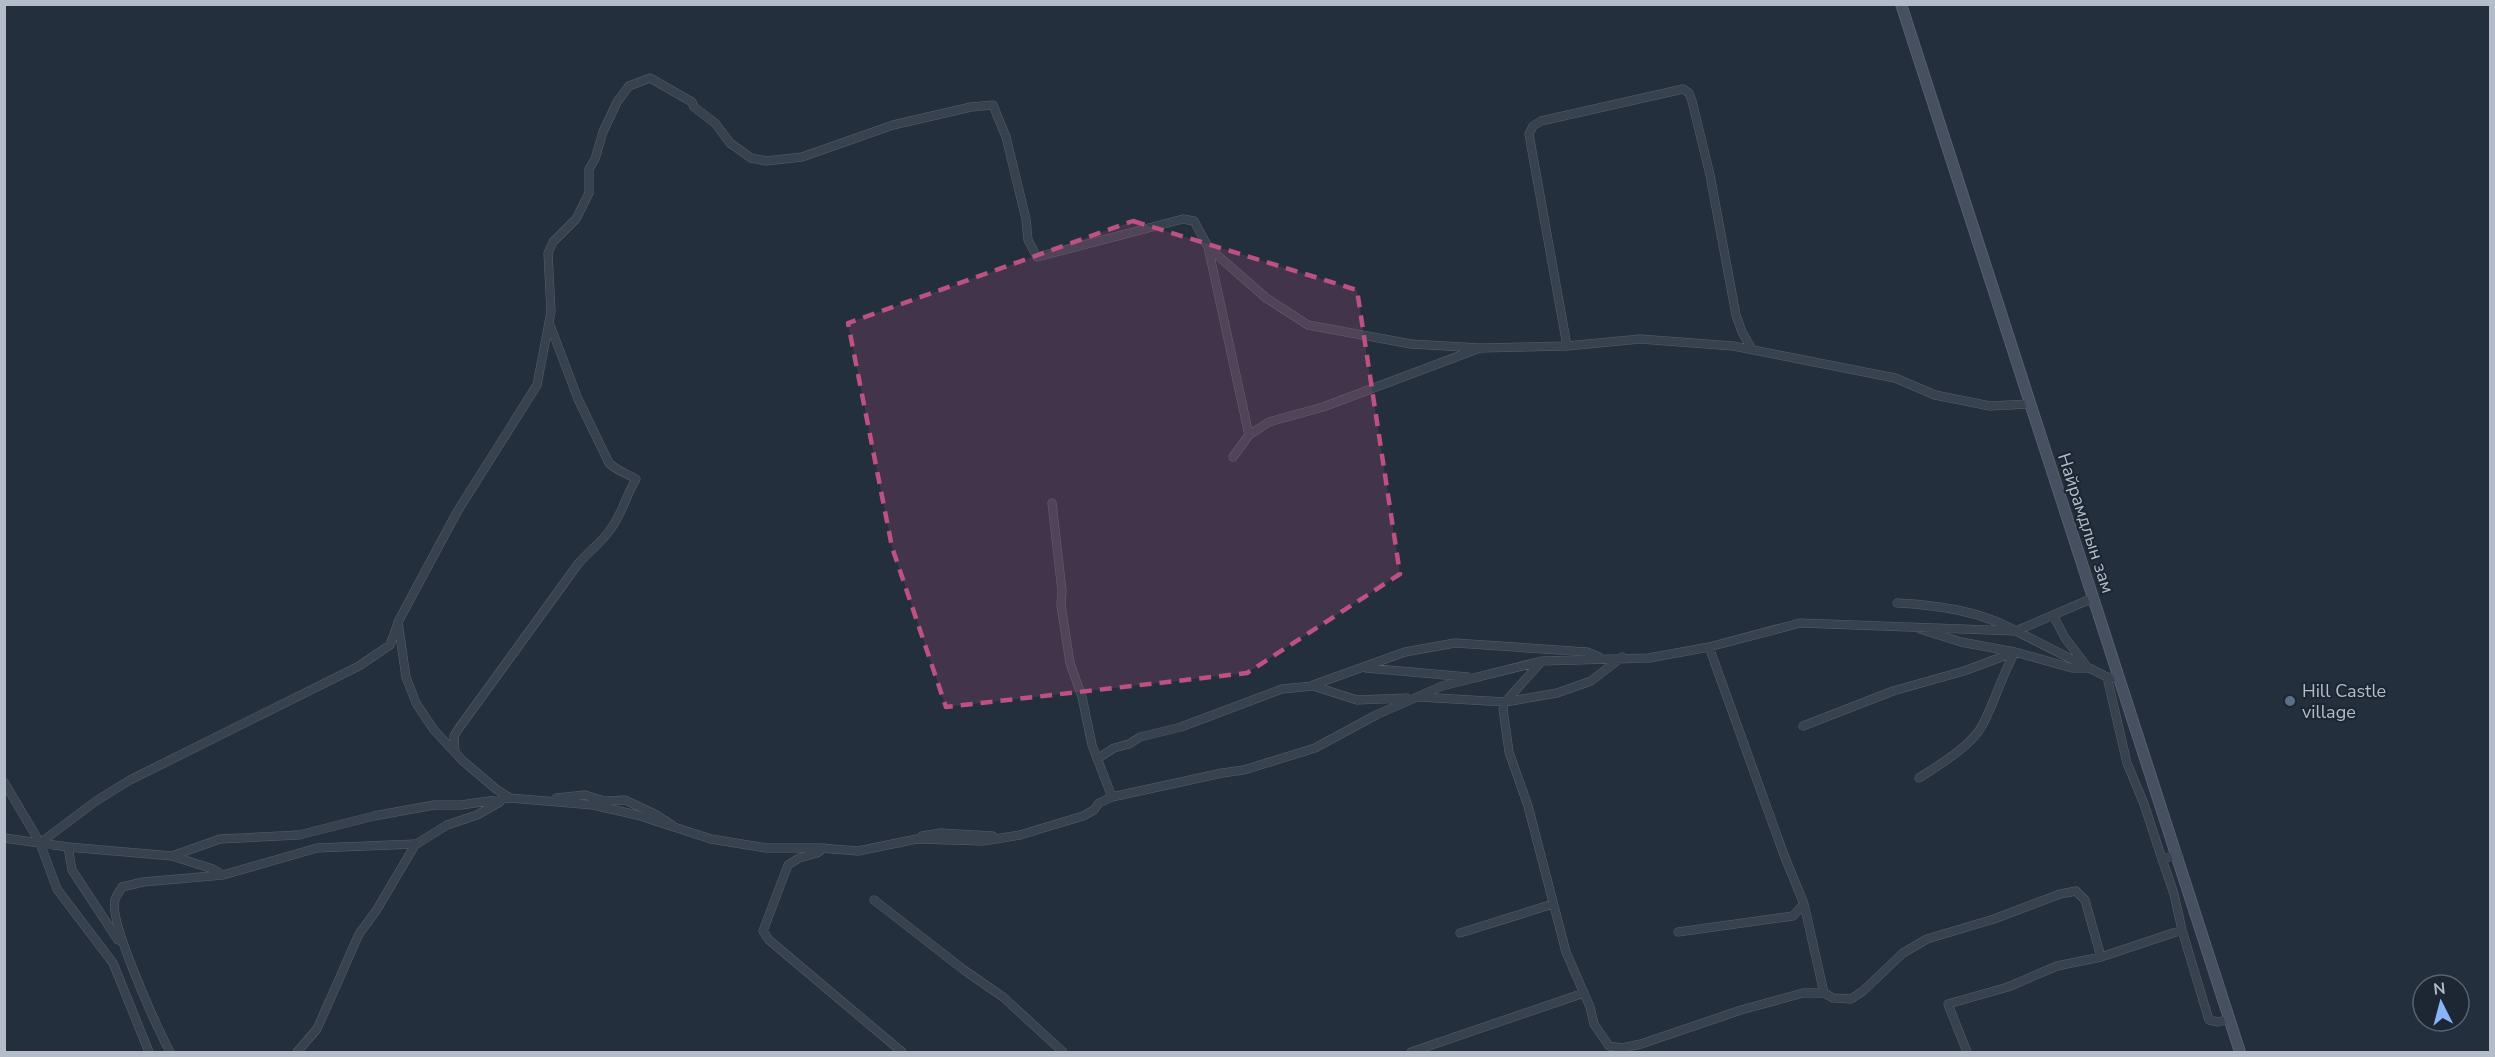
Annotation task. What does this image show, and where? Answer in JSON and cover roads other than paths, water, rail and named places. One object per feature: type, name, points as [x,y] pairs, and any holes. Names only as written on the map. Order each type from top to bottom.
[{"type":"main road","name":"Найрамдлын зам","points":[[1901,4],[2029,404],[2178,855],[2240,1053]]},
{"type":"street","points":[[40,843],[96,801],[130,780],[359,666],[390,645],[398,622],[457,512],[537,385],[550,324],[552,299],[547,263],[550,247],[576,219],[589,193],[589,169],[595,159],[603,132],[621,96],[629,86],[650,78],[692,102],[694,107],[715,123],[730,143],[751,158],[766,161],[802,157],[893,125],[971,107],[993,105],[1006,137],[1029,240],[1036,257],[1183,219],[1194,221],[1208,247],[1249,435]]},
{"type":"street","points":[[1567,346],[1529,134],[1533,126],[1541,121],[1683,89],[1689,93],[1692,101],[1710,175],[1736,315],[1751,348]]},
{"type":"street","points":[[1208,247],[1266,298],[1308,325],[1411,344],[1480,348],[1567,346],[1640,339],[1751,348],[1895,378],[1935,394],[1990,406],[2029,404]]},
{"type":"street","points":[[455,753],[454,736],[459,728],[582,560],[595,549],[611,529],[636,479],[625,472],[616,470],[609,463],[578,399],[550,324]]},
{"type":"street","points":[[1233,457],[1249,435],[1269,422],[1323,407],[1480,348]]},
{"type":"street","points":[[1052,503],[1062,591],[1061,605],[1070,663],[1082,697],[1089,737],[1112,798]]},
{"type":"street","points":[[172,856],[220,840],[299,835],[374,816],[434,805],[461,805],[507,799],[593,805],[637,815],[711,839],[765,848],[867,851],[908,840],[966,842],[1010,837],[1083,816],[1094,810],[1099,803],[1112,798],[1222,772],[1244,770],[1316,748],[1376,715],[1442,686],[1542,661],[1649,658],[1709,647],[1800,623],[1971,628],[2016,632],[2093,598]]},
{"type":"street","points":[[1897,603],[1929,605],[1966,612],[2000,622],[2088,667],[2120,679]]},
{"type":"street","points":[[2053,615],[2065,638],[2088,667]]},
{"type":"street","points":[[398,622],[406,677],[416,703],[434,730],[455,753],[507,799]]},
{"type":"street","points":[[1916,628],[1961,642],[2015,652],[2072,668],[2088,667]]},
{"type":"street","points":[[1097,759],[1114,748],[1129,744],[1140,737],[1181,727],[1282,688],[1313,686],[1405,652],[1455,643],[1587,652],[1603,658]]},
{"type":"street","points":[[1709,647],[1804,904],[1824,993]]},
{"type":"street","points":[[1803,726],[1893,691],[1964,671],[2015,652]]},
{"type":"street","points":[[1919,778],[1963,747],[1982,726],[2015,652]]},
{"type":"street","points":[[1313,686],[1357,700],[1415,697],[1505,702],[1557,693],[1591,681],[1622,657]]},
{"type":"street","points":[[1542,661],[1505,702],[1503,709],[1509,752],[1527,806],[1566,952],[1584,993],[1594,1024],[1609,1046],[1622,1048],[1740,1010],[1803,993],[1824,993],[1833,998],[1851,999],[1863,991],[1903,953],[1927,939],[1994,919],[2060,894],[2076,891],[2085,900],[2101,957]]},
{"type":"street","points":[[1362,668],[1476,678]]},
{"type":"street","points":[[2108,676],[2127,763],[2144,804],[2174,894],[2182,930],[2209,1020],[2218,1022],[2230,1019]]},
{"type":"street","points":[[4,782],[40,843],[57,889],[113,963],[149,1053]]},
{"type":"street","points":[[297,1053],[317,1029],[359,934],[376,911],[416,844],[447,825],[477,815],[507,799]]},
{"type":"street","points":[[4,838],[68,847],[172,856],[213,869],[223,875]]},
{"type":"street","points":[[170,1053],[150,1015],[130,958],[118,932],[114,901],[122,887],[143,882],[223,875],[317,848],[416,844]]},
{"type":"street","points":[[68,847],[72,870],[130,958]]},
{"type":"street","points":[[824,848],[788,865],[763,931],[769,940],[902,1053]]},
{"type":"street","points":[[2162,859],[2178,855]]},
{"type":"street","points":[[874,900],[1011,1003],[1063,1053]]},
{"type":"street","points":[[1460,933],[1553,904]]},
{"type":"street","points":[[1678,932],[1793,916],[1804,904]]},
{"type":"street","points":[[1967,1053],[1948,1004],[2008,987],[2057,966],[2101,957],[2182,930]]},
{"type":"street","points":[[1411,1053],[1584,993]]},
{"type":"place","name":"Hill Castle village","points":[[2290,701]]}]
